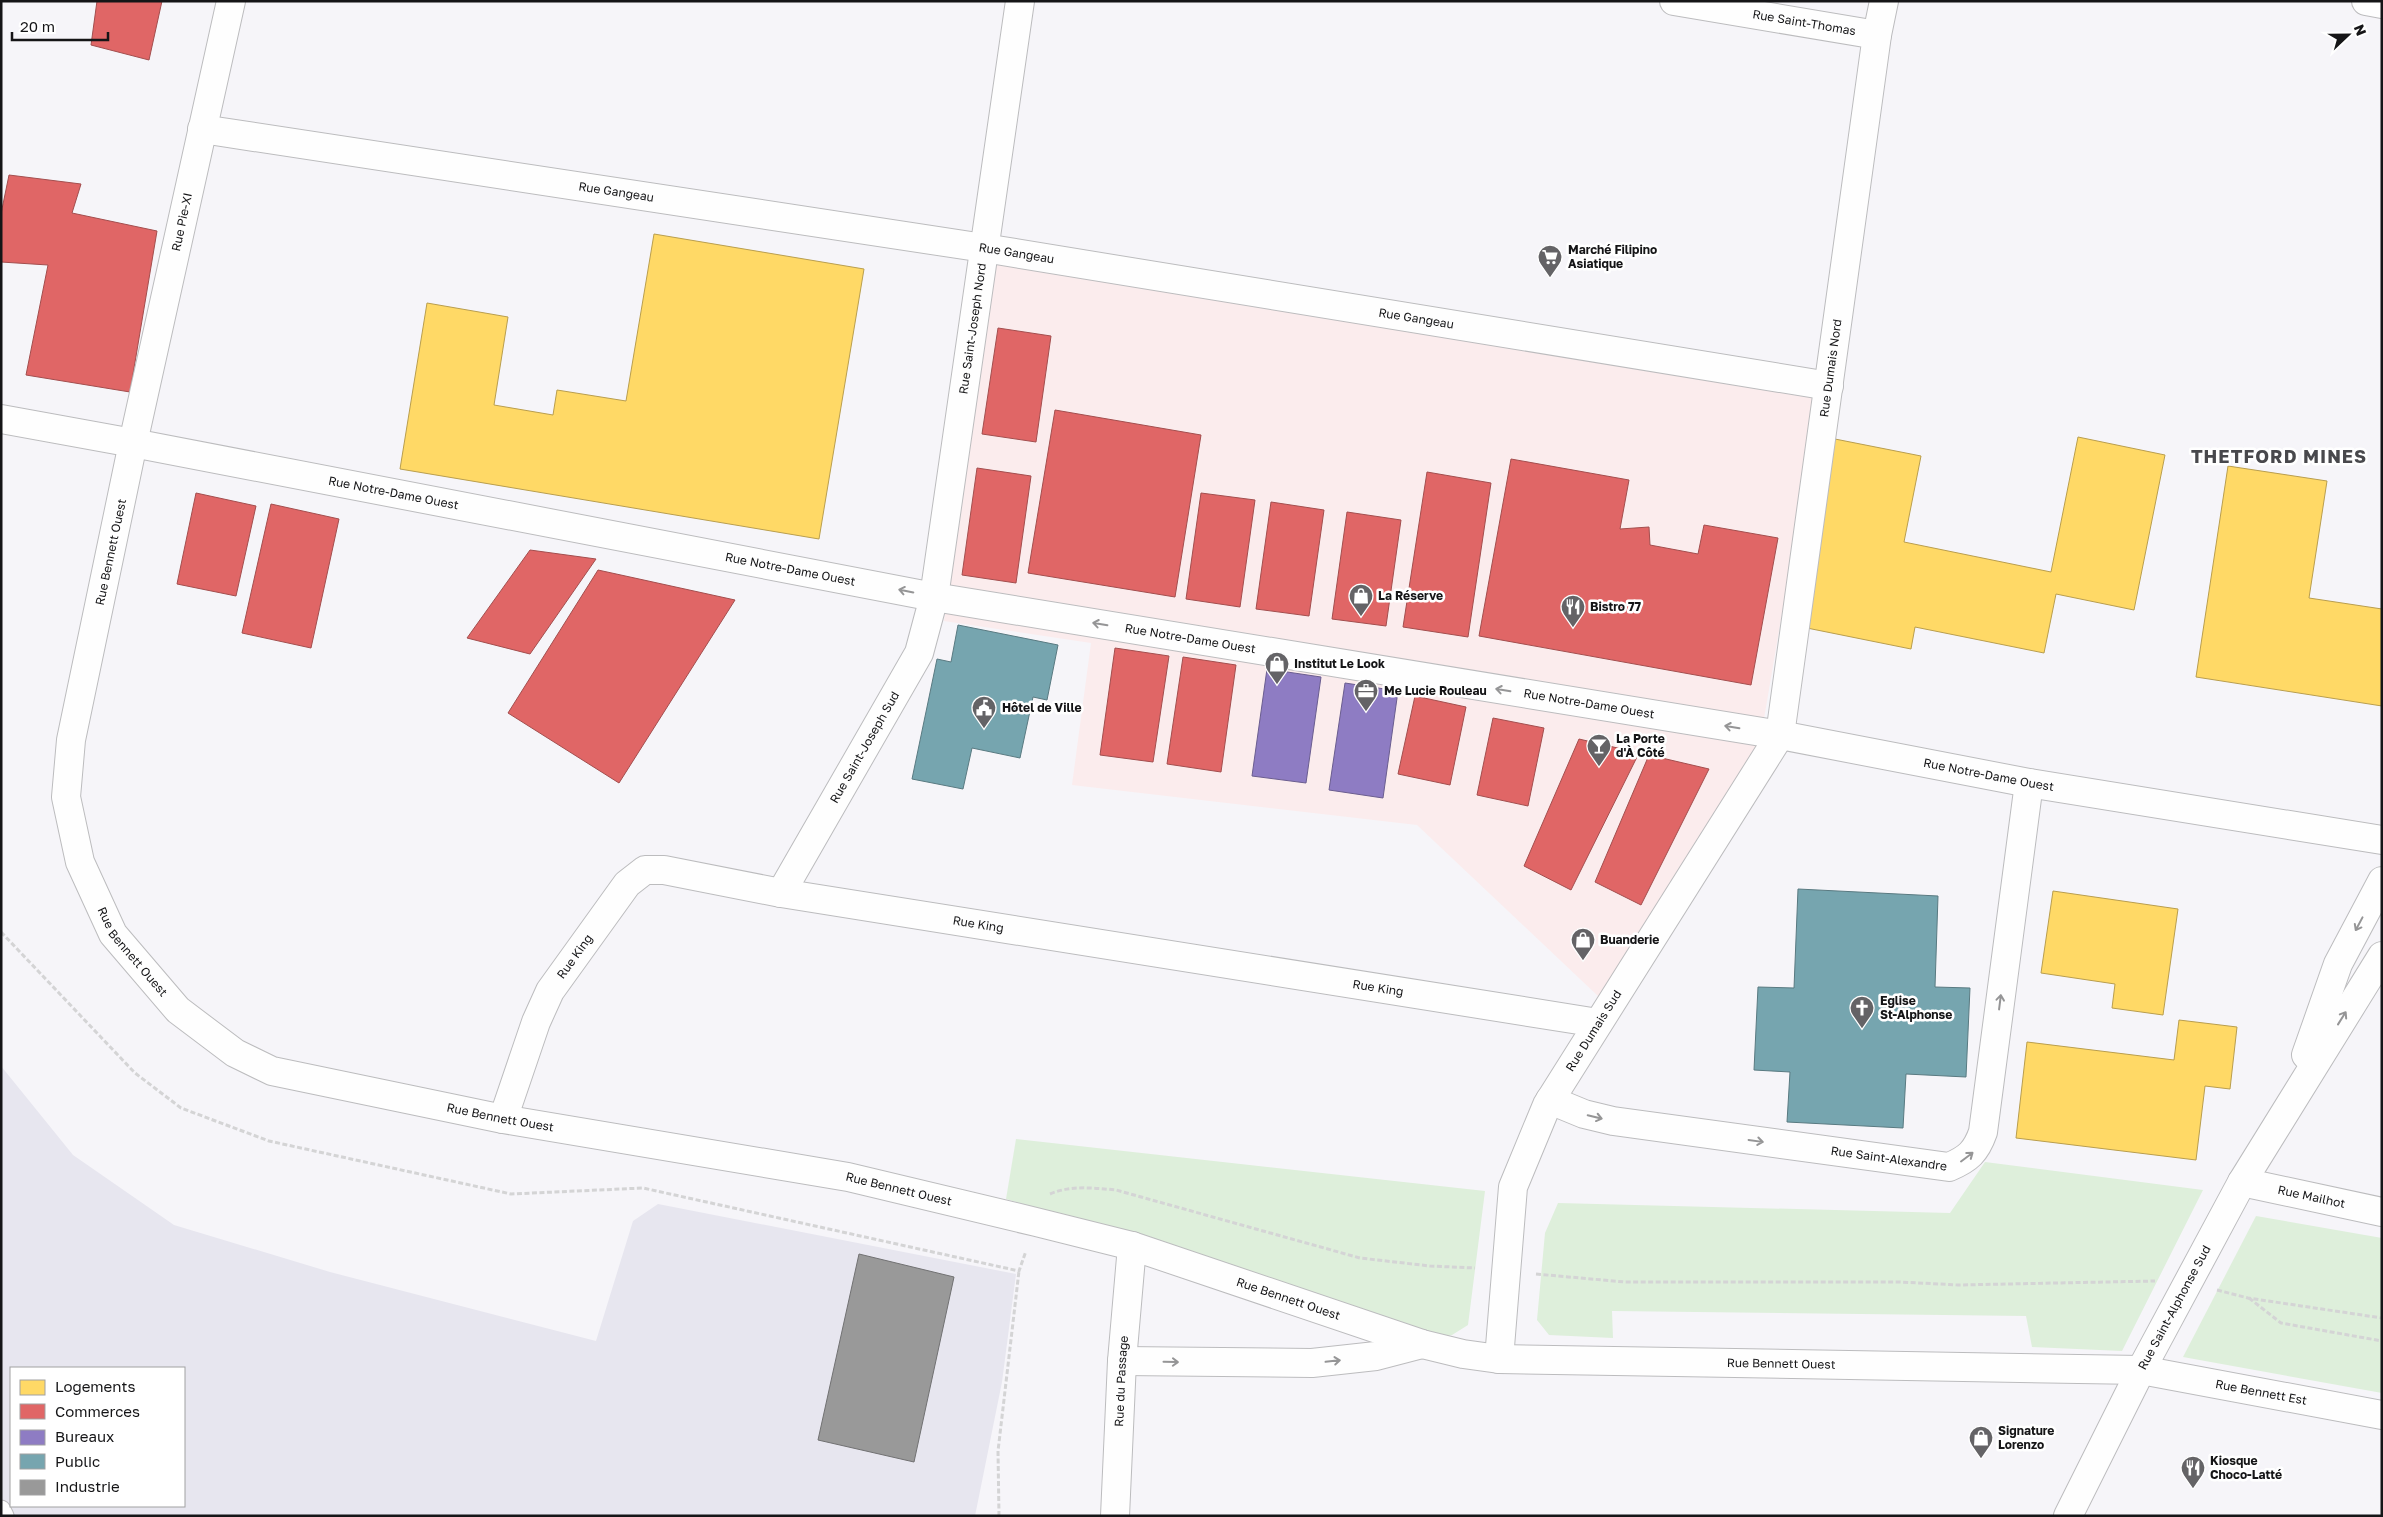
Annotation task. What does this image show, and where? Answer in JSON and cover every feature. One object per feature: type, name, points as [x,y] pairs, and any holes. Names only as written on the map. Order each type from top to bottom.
[{"type":"street","name":"Rue Pie-XI","points":[[133,444],[231,1]]},
{"type":"street","name":"Rue Saint-Joseph Nord","points":[[934,597],[1020,1]]},
{"type":"street","name":"Rue Saint-Thomas","points":[[1674,1],[1877,34]]},
{"type":"street","name":"Rue Dumais Nord","points":[[1780,735],[1830,386],[1877,34],[1884,1]]},
{"type":"street","points":[[2366,1],[2382,4]]},
{"type":"street","name":"Rue Gangeau","points":[[202,129],[984,248],[1830,386]]},
{"type":"street","name":"Rue Notre-Dame Ouest","points":[[1,418],[934,597],[1780,735],[2029,783],[2382,840]]},
{"type":"street","name":"Rue Bennett Ouest","points":[[133,444],[72,740],[66,797],[80,862],[113,934],[178,1010],[236,1053],[272,1071],[503,1119],[848,1177],[1132,1246],[1422,1344],[1463,1354],[1500,1359],[2141,1370]]},
{"type":"street","name":"Rue Saint-Joseph Sud","points":[[781,892],[919,653],[934,597]]},
{"type":"street","name":"Rue Dumais Sud","points":[[1500,1359],[1513,1187],[1550,1100],[1780,735]]},
{"type":"street","name":"Rue Saint-Alexandre","points":[[1550,1100],[1584,1114],[1613,1122],[1949,1167],[1966,1160],[1977,1148],[1983,1132],[2029,783]]},
{"type":"street","name":"Rue King","points":[[503,1119],[536,1022],[550,991],[627,884],[645,870],[664,870],[781,892],[1598,1023]]},
{"type":"street","name":"Rue Saint-Alphonse Sud","points":[[2288,1104],[2338,964],[2382,881]]},
{"type":"street","name":"Rue Saint-Alphonse Sud","points":[[2068,1516],[2141,1370],[2242,1182],[2288,1104],[2382,956]]},
{"type":"street","name":"Rue Mailhot","points":[[2242,1182],[2382,1212]]},
{"type":"street","name":"Rue du Passage","points":[[1115,1516],[1122,1361],[1132,1246]]},
{"type":"street","name":"Rue Bennett Ouest","points":[[1122,1361],[1312,1363],[1376,1356],[1422,1344]]},
{"type":"street","name":"Rue Bennett Est","points":[[2141,1370],[2382,1415]]},
{"type":"lane","points":[[1,1510],[4,1516]]},
{"type":"path","points":[[998,1516],[998,1450],[1019,1271]]},
{"type":"path","points":[[2382,1318],[2248,1298],[2281,1323],[2382,1341]]},
{"type":"shaded area","points":[[990,257],[1819,396],[1759,748],[1599,997],[1417,825],[1072,785],[1091,643],[944,621]]},
{"type":"shaded area","points":[[1,1066],[73,1155],[174,1225],[330,1272],[596,1341],[633,1221],[658,1204],[1016,1274],[1002,1382],[975,1516],[1,1516]]},
{"type":"green space","points":[[1016,1139],[1485,1191],[1468,1325],[1452,1335],[1439,1338],[1225,1265],[1006,1199]]},
{"type":"green space","points":[[1985,1162],[2203,1190],[2122,1351],[2032,1347],[2026,1316],[1612,1311],[1613,1338],[1549,1335],[1537,1320],[1545,1233],[1558,1203],[1950,1213]]},
{"type":"green space","points":[[2256,1216],[2382,1238],[2382,1393],[2183,1357]]},
{"type":"building: Logements","points":[[654,234],[864,269],[819,539],[400,469],[427,303],[508,317],[494,405],[553,415],[557,390],[626,401]]},
{"type":"building: Logements","points":[[2078,437],[2165,455],[2134,610],[2056,594],[2044,653],[1915,627],[1911,649],[1797,626],[1835,439],[1921,456],[1904,542],[2051,572]]},
{"type":"building: Logements","points":[[2228,466],[2327,481],[2309,598],[2382,609],[2382,706],[2196,677]]},
{"type":"building: Logements","points":[[2053,891],[2178,909],[2163,1015],[2112,1008],[2115,984],[2041,973]]},
{"type":"building: Logements","points":[[2179,1020],[2237,1027],[2230,1089],[2205,1086],[2196,1160],[2016,1138],[2027,1042],[2174,1060]]},
{"type":"building: Commerces","points":[[97,1],[162,1],[149,60],[91,45]]},
{"type":"building: Commerces","points":[[9,175],[81,184],[72,213],[157,231],[130,392],[26,375],[48,265],[1,262],[1,214]]},
{"type":"building: Commerces","points":[[998,328],[1051,336],[1036,442],[982,434]]},
{"type":"building: Commerces","points":[[1055,410],[1201,435],[1175,597],[1028,573]]},
{"type":"building: Commerces","points":[[1511,459],[1629,480],[1620,529],[1649,527],[1650,545],[1698,554],[1704,525],[1778,538],[1751,685],[1479,636]]},
{"type":"building: Commerces","points":[[977,468],[1031,476],[1016,583],[962,575]]},
{"type":"building: Commerces","points":[[1427,472],[1491,483],[1468,637],[1403,627]]},
{"type":"building: Commerces","points":[[196,493],[256,506],[236,596],[177,584]]},
{"type":"building: Commerces","points":[[1201,493],[1255,500],[1240,607],[1186,599]]},
{"type":"building: Commerces","points":[[1271,502],[1324,510],[1309,616],[1256,609]]},
{"type":"building: Commerces","points":[[271,504],[339,519],[311,648],[242,633]]},
{"type":"building: Commerces","points":[[1347,512],[1401,520],[1386,626],[1332,619]]},
{"type":"building: Commerces","points":[[530,550],[596,559],[530,654],[467,638]]},
{"type":"building: Commerces","points":[[598,570],[735,600],[619,783],[508,713]]},
{"type":"building: Commerces","points":[[1115,648],[1169,656],[1153,762],[1100,755]]},
{"type":"building: Commerces","points":[[1183,657],[1236,665],[1221,772],[1167,764]]},
{"type":"building: Commerces","points":[[1415,696],[1466,707],[1450,785],[1398,774]]},
{"type":"building: Commerces","points":[[1493,718],[1544,728],[1528,806],[1477,795]]},
{"type":"building: Commerces","points":[[1579,739],[1639,753],[1571,890],[1524,866]]},
{"type":"building: Commerces","points":[[1649,755],[1709,769],[1641,905],[1595,882]]},
{"type":"building: Bureaux","points":[[1267,669],[1321,677],[1306,783],[1252,776]]},
{"type":"building: Bureaux","points":[[1345,683],[1398,691],[1383,798],[1329,790]]},
{"type":"building: Public","points":[[958,625],[1058,645],[1047,700],[1033,697],[1020,758],[972,748],[963,789],[912,779],[937,659],[951,662]]},
{"type":"building: Public","name":"Eglise St-Alphonse","points":[[1798,889],[1938,896],[1935,987],[1970,988],[1966,1077],[1906,1074],[1903,1128],[1787,1122],[1790,1072],[1754,1070],[1758,987],[1794,988]]},
{"type":"building: Industrie","points":[[859,1254],[954,1277],[914,1462],[818,1440]]},
{"type":"place","name":"Marché Filipino Asiatique","points":[[1550,278]]},
{"type":"place","name":"La Réserve","points":[[1361,617]]},
{"type":"place","name":"Bistro 77","points":[[1573,628]]},
{"type":"place","name":"Institut Le Look","points":[[1277,685]]},
{"type":"place","name":"Me Lucie Rouleau","points":[[1366,712]]},
{"type":"place","name":"Hôtel de Ville","points":[[984,729]]},
{"type":"place","name":"La Porte d'À Côté","points":[[1599,767]]},
{"type":"place","name":"Buanderie","points":[[1583,961]]},
{"type":"place","name":"Eglise St-Alphonse","points":[[1862,1029]]},
{"type":"place","name":"Signature Lorenzo","points":[[1981,1459]]},
{"type":"place","name":"Kiosque Choco-Latté","points":[[2193,1489]]},
{"type":"district","name":"THETFORD MINES","points":[[2279,457]]}]
